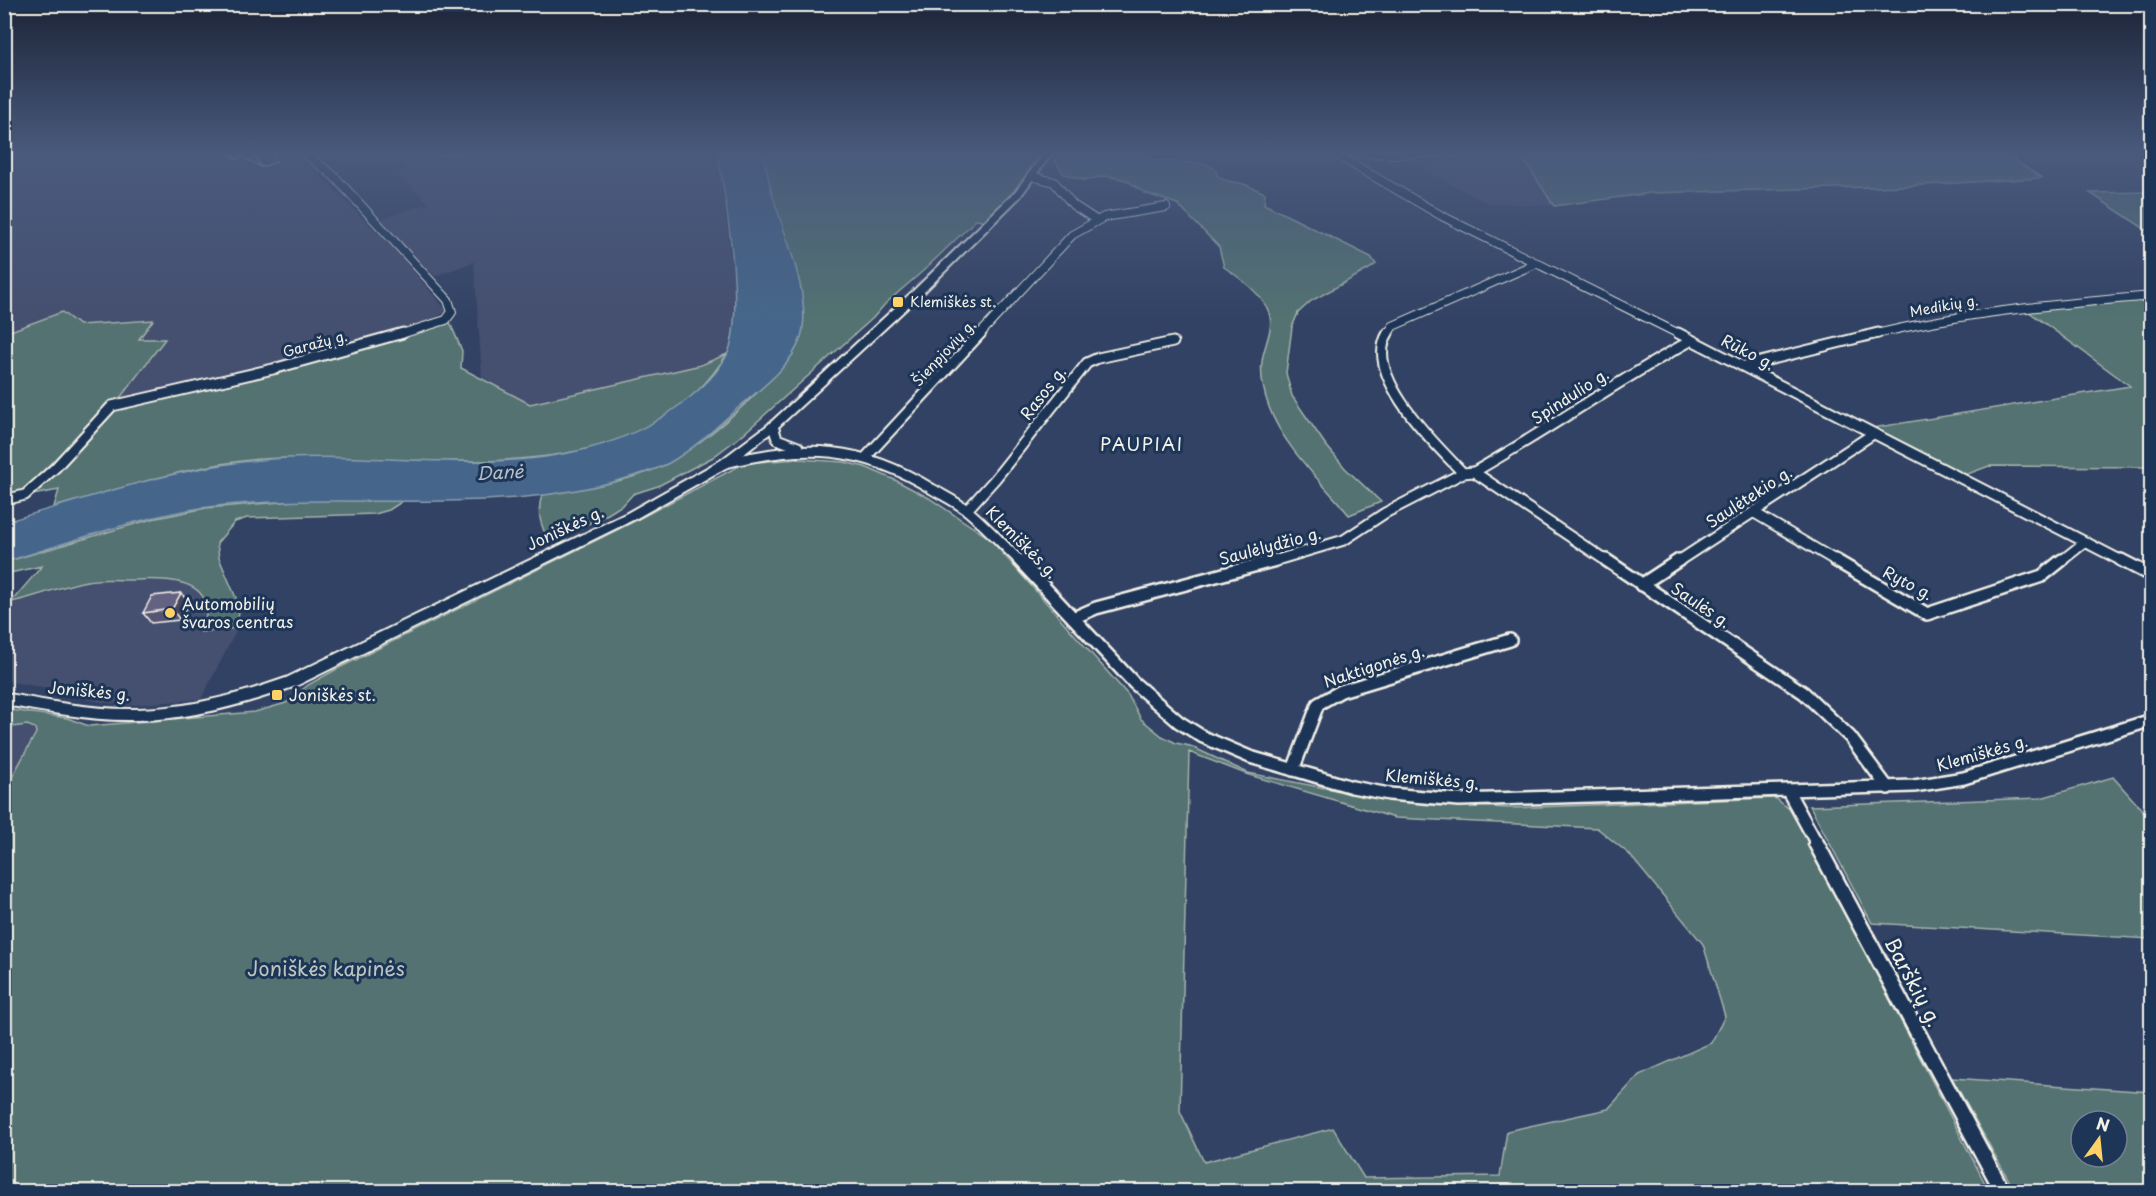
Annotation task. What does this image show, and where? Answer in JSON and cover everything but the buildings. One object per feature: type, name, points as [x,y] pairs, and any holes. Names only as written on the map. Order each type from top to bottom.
[{"type":"main road","name":"Joniškės g.","points":[[4,699],[117,714],[197,708],[265,691],[291,682],[631,516],[725,464],[758,439],[916,294],[1004,208]]},
{"type":"street","name":"Garažų g.","points":[[4,500],[25,495],[55,468],[112,406],[294,364],[446,320],[452,312],[448,300],[376,224],[364,208]]},
{"type":"street","points":[[1077,208],[1096,220]]},
{"type":"street","name":"Šienpjovių g.","points":[[866,457],[1072,235],[1096,220],[1162,208]]},
{"type":"street","name":"Rūko g.","points":[[1428,208],[1744,366],[2151,576]]},
{"type":"street","name":"Saulės g.","points":[[1537,263],[1464,292],[1393,326],[1382,339],[1381,354],[1401,403],[1426,434],[1469,472],[1821,707],[1876,769],[1888,788]]},
{"type":"street","name":"Medikių g.","points":[[1744,366],[1928,321],[2055,304],[2151,296]]},
{"type":"street","name":"Spindulio g.","points":[[1469,472],[1546,430],[1632,373],[1692,340]]},
{"type":"street","name":"Rasos g.","points":[[967,510],[995,479],[1087,363],[1098,358],[1173,342]]},
{"type":"street","points":[[773,426],[778,447]]},
{"type":"street","name":"Saulėtekio g.","points":[[1641,585],[1874,434]]},
{"type":"street","points":[[758,439],[778,447]]},
{"type":"street","name":"Klemiškės g.","points":[[725,464],[778,447],[866,457],[910,475],[967,510],[1024,566],[1134,683],[1179,722],[1203,737],[1250,757],[1380,792],[1459,800],[1888,788],[1935,784],[1964,778],[2151,720]]},
{"type":"street","name":"Saulėlydžio g.","points":[[1072,618],[1096,608],[1322,548],[1344,540],[1385,513],[1469,472]]},
{"type":"street","name":"Ryto g.","points":[[1753,512],[1927,614],[2042,576],[2085,542]]},
{"type":"street","name":"Naktigonės g.","points":[[1293,770],[1318,704],[1341,691],[1510,640]]},
{"type":"street","name":"Barškių g.","points":[[1788,791],[2002,1191]]},
{"type":"shaded area","points":[[5,208],[352,208],[395,250],[447,311],[432,320],[355,343],[213,379],[120,398],[165,339],[139,339],[152,320],[79,325],[61,312],[5,333]]},
{"type":"shaded area","points":[[415,208],[725,208],[735,292],[734,326],[727,354],[701,365],[530,404],[482,377],[474,262],[435,276],[379,222],[384,218]]},
{"type":"shaded area","points":[[166,579],[183,583],[196,590],[205,602],[206,614],[201,632],[238,628],[201,699],[132,705],[107,703],[75,697],[54,689],[5,681],[5,607],[11,602],[88,581]]},
{"type":"shaded area","points":[[27,725],[35,728],[36,733],[5,790],[5,728]]},
{"type":"green space","points":[[773,208],[999,208],[985,221],[977,219],[886,303],[873,318],[741,436],[713,457],[658,486],[633,494],[624,504],[608,514],[549,543],[540,519],[539,508],[542,495],[617,481],[661,466],[703,440],[762,388],[793,354]]},
{"type":"green space","points":[[1181,208],[1272,208],[1371,257],[1376,264],[1311,301],[1298,313],[1292,327],[1286,373],[1292,396],[1325,444],[1345,468],[1381,502],[1349,515],[1304,464],[1284,437],[1269,407],[1262,379],[1263,357],[1271,322],[1268,310],[1252,288],[1224,267],[1219,247]]},
{"type":"green space","points":[[2113,208],[2151,208],[2151,233]]},
{"type":"green space","points":[[2151,300],[2151,467],[1989,466],[1965,475],[1872,428],[2130,386],[2028,311]]},
{"type":"green space","points":[[62,312],[79,325],[153,320],[139,339],[165,339],[120,398],[111,403],[25,489],[5,495],[5,333]]},
{"type":"green space","points":[[449,320],[462,351],[461,368],[530,404],[701,365],[727,354],[686,401],[636,433],[578,451],[515,459],[450,461],[262,459],[183,472],[54,507],[59,490],[32,495],[116,408]]},
{"type":"green space","name":"Joniškės kapinės","points":[[799,459],[844,462],[865,467],[929,498],[989,538],[1128,695],[1141,719],[1162,736],[1176,743],[1190,746],[1248,773],[1381,799],[1443,805],[1510,808],[1775,798],[1792,811],[1989,1191],[5,1191],[5,790],[36,733],[35,728],[27,725],[5,728],[4,709],[67,718],[89,726],[255,712],[286,703],[308,685],[337,669],[631,523],[741,465],[758,460],[758,462]],"holes":[[[1189,752],[1246,774],[1395,818],[1597,828],[1629,854],[1703,944],[1725,1016],[1711,1043],[1639,1075],[1608,1109],[1507,1131],[1500,1176],[1364,1178],[1333,1128],[1204,1162],[1180,1111]]]},
{"type":"green space","points":[[307,500],[403,501],[389,510],[375,514],[247,518],[235,522],[217,543],[219,558],[239,605],[238,628],[201,632],[206,615],[205,602],[200,593],[180,582],[168,580],[92,580],[11,602],[42,566],[5,574],[5,562],[152,519],[206,508]]},
{"type":"green space","points":[[2113,777],[2151,820],[2151,939],[1872,923],[1810,806],[2041,798]]},
{"type":"green space","points":[[1952,1078],[2151,1092],[2151,1191],[2015,1191]]},
{"type":"water","name":"Danė","points":[[726,208],[777,208],[800,284],[804,321],[801,337],[791,358],[775,376],[706,437],[669,463],[609,483],[560,493],[510,498],[460,501],[309,501],[209,507],[132,523],[5,562],[5,522],[131,485],[195,470],[260,460],[313,457],[478,461],[532,458],[584,450],[634,432],[694,394],[713,376],[727,355],[735,313]]},
{"type":"place","name":"Klemiškės st.","points":[[898,302]]},
{"type":"place","name":"Automobilių švaros centras","points":[[170,613]]},
{"type":"place","name":"Joniškės st.","points":[[277,695]]},
{"type":"district","name":"PAUPIAI","points":[[1142,445]]}]
